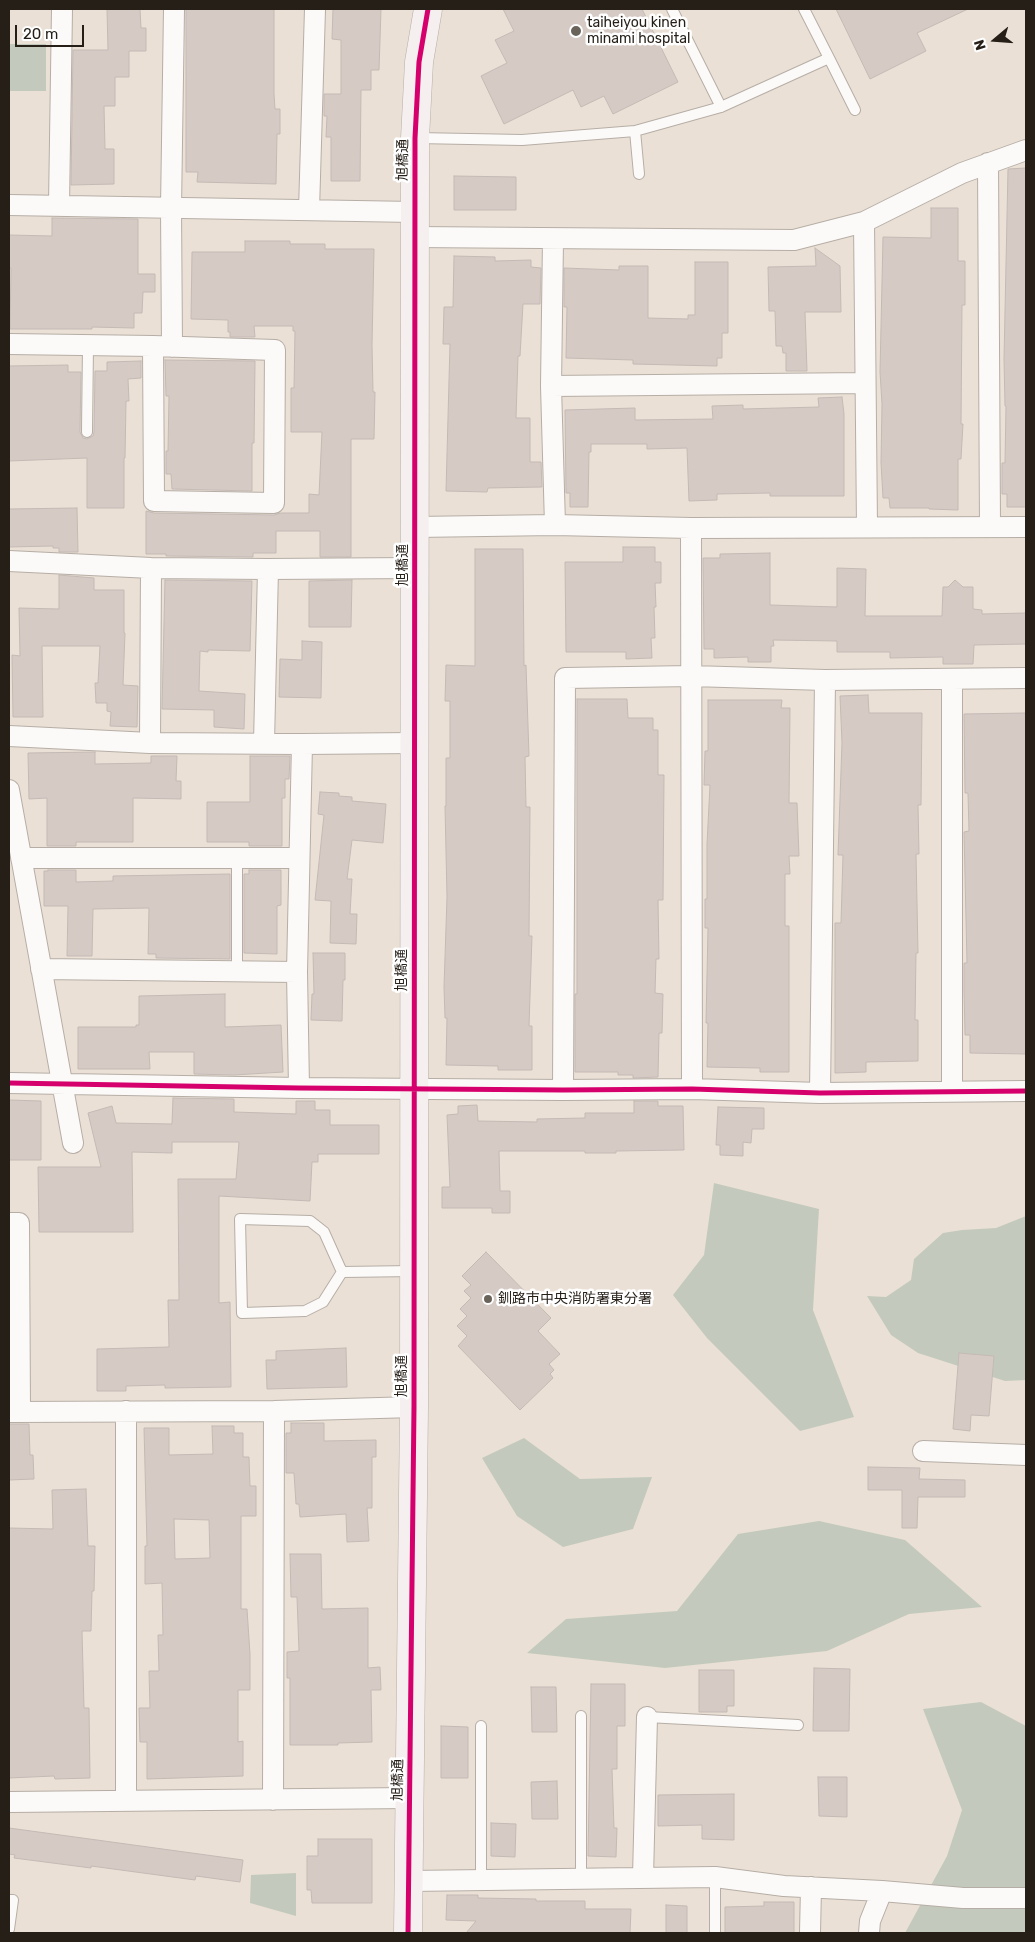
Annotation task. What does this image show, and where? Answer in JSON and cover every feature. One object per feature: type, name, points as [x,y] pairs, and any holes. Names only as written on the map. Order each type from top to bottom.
[{"type":"street","points":[[59,206],[62,9]]},
{"type":"street","points":[[9,344],[88,345],[162,347],[275,350],[274,502],[154,501],[162,347],[171,208],[174,9]]},
{"type":"street","points":[[309,210],[315,9]]},
{"type":"street","name":"旭橋通","points":[[408,1933],[414,1406],[414,225],[415,138],[419,62],[428,9]]},
{"type":"street","points":[[9,205],[309,210],[414,225],[553,239],[794,240],[864,222],[962,173],[988,162],[1026,150]]},
{"type":"street","points":[[988,162],[990,526]]},
{"type":"street","points":[[864,222],[867,527]]},
{"type":"street","points":[[553,239],[551,386],[554,525]]},
{"type":"street","points":[[551,386],[865,382]]},
{"type":"street","points":[[415,527],[554,525],[691,528],[1026,527]]},
{"type":"street","points":[[691,528],[692,1089]]},
{"type":"street","points":[[9,561],[151,568],[414,568]]},
{"type":"street","points":[[150,743],[151,568]]},
{"type":"street","points":[[264,743],[268,569]]},
{"type":"street","points":[[563,1090],[565,678],[692,676],[825,680],[1026,678]]},
{"type":"street","points":[[952,679],[952,1091]]},
{"type":"street","points":[[820,1093],[825,680]]},
{"type":"street","points":[[9,736],[150,743],[415,743]]},
{"type":"street","points":[[299,1088],[296,972],[302,744]]},
{"type":"street","points":[[9,790],[73,1143]]},
{"type":"street","points":[[21,858],[299,858]]},
{"type":"street","points":[[41,969],[237,973],[296,972]]},
{"type":"street","points":[[9,1083],[299,1088],[692,1089],[820,1093],[1026,1091]]},
{"type":"street","points":[[9,1223],[19,1223],[14,1343],[14,1412],[274,1411],[414,1406]]},
{"type":"street","points":[[273,1800],[274,1411]]},
{"type":"street","points":[[126,1412],[126,1800]]},
{"type":"street","points":[[923,1451],[1026,1455]]},
{"type":"street","points":[[643,1877],[647,1717]]},
{"type":"street","points":[[9,1802],[409,1798]]},
{"type":"street","points":[[409,1880],[714,1877],[784,1886],[882,1891],[963,1898],[1026,1898]]},
{"type":"street","points":[[810,1887],[810,1933]]},
{"type":"street","points":[[869,1933],[870,1921],[882,1891]]},
{"type":"lane","points":[[672,9],[721,107]]},
{"type":"lane","points":[[804,9],[855,110]]},
{"type":"lane","points":[[415,138],[522,140],[635,131],[721,107],[829,58]]},
{"type":"lane","points":[[635,131],[639,174]]},
{"type":"lane","points":[[87,432],[88,345]]},
{"type":"lane","points":[[237,858],[237,973]]},
{"type":"lane","points":[[240,1219],[310,1221],[324,1232],[342,1272],[323,1302],[305,1312],[242,1313],[240,1219]]},
{"type":"lane","points":[[342,1272],[414,1271]]},
{"type":"lane","points":[[580,1878],[581,1716]]},
{"type":"lane","points":[[647,1717],[798,1725]]},
{"type":"lane","points":[[480,1880],[481,1726]]},
{"type":"lane","points":[[714,1877],[715,1933]]},
{"type":"lane","points":[[9,1900],[13,1900],[9,1929]]},
{"type":"shaded area","points":[[9,44],[46,44],[46,91],[9,91]]},
{"type":"shaded area","points":[[714,1183],[819,1209],[813,1310],[854,1417],[800,1431],[707,1338],[673,1295],[704,1255]]},
{"type":"shaded area","points":[[1026,1216],[1026,1380],[1005,1381],[918,1353],[891,1335],[867,1296],[886,1297],[911,1280],[914,1259],[943,1233],[996,1228]]},
{"type":"shaded area","points":[[524,1438],[580,1479],[652,1477],[633,1529],[563,1547],[517,1516],[482,1458]]},
{"type":"shaded area","points":[[819,1521],[905,1540],[982,1607],[909,1614],[827,1651],[665,1668],[527,1653],[566,1619],[677,1611],[738,1534]]},
{"type":"shaded area","points":[[981,1702],[1026,1726],[1026,1933],[905,1933],[947,1856],[962,1810],[923,1709]]},
{"type":"shaded area","points":[[296,1873],[296,1916],[250,1903],[251,1875]]},
{"type":"building","points":[[107,9],[140,9],[141,28],[146,28],[146,51],[129,51],[129,77],[115,77],[115,106],[104,106],[105,149],[114,149],[114,184],[71,185],[73,50],[108,50]]},
{"type":"building","points":[[186,9],[274,9],[274,94],[275,109],[280,109],[280,134],[277,134],[276,184],[197,182],[198,172],[186,172]]},
{"type":"building","points":[[333,9],[381,9],[379,70],[371,70],[371,90],[361,90],[360,181],[331,181],[331,137],[326,137],[327,116],[324,116],[324,94],[341,94],[341,40],[332,39]]},
{"type":"building","points":[[503,9],[642,9],[678,82],[613,114],[604,96],[581,107],[573,90],[504,124],[481,76],[507,63],[495,40],[514,31]]},
{"type":"building","points":[[836,9],[968,9],[917,33],[926,51],[870,79]]},
{"type":"building","points":[[1026,168],[1026,507],[1007,507],[1007,494],[1002,494],[1002,463],[1005,463],[1006,406],[1004,359],[1008,169]]},
{"type":"building","points":[[454,176],[516,177],[516,210],[454,210]]},
{"type":"building","points":[[931,208],[958,208],[958,261],[965,261],[965,305],[962,305],[961,424],[963,424],[961,459],[958,459],[958,510],[890,508],[889,498],[883,498],[880,372],[883,237],[931,238]]},
{"type":"building","points":[[52,218],[138,219],[138,274],[155,274],[155,292],[143,292],[142,313],[134,313],[134,328],[10,329],[11,268],[9,268],[9,235],[52,236]]},
{"type":"building","points":[[245,241],[290,241],[290,244],[325,244],[325,249],[374,249],[372,345],[373,392],[375,392],[374,439],[351,439],[351,557],[320,557],[320,531],[276,531],[276,553],[253,553],[253,557],[146,554],[146,511],[154,513],[274,515],[281,513],[309,513],[309,494],[319,495],[322,432],[291,432],[291,388],[294,388],[295,331],[293,331],[293,326],[254,326],[255,337],[230,337],[228,320],[191,319],[192,252],[245,252]]},
{"type":"building","points":[[815,248],[840,266],[841,312],[805,312],[807,371],[786,371],[786,353],[783,353],[782,346],[776,346],[775,311],[769,311],[768,267],[816,266]]},
{"type":"building","points":[[454,256],[495,257],[495,261],[531,260],[531,267],[541,268],[540,304],[523,304],[520,356],[518,356],[516,418],[530,418],[530,462],[541,462],[542,487],[488,488],[487,492],[446,491],[450,344],[443,344],[444,307],[453,307]]},
{"type":"building","points":[[695,262],[728,262],[728,333],[722,333],[722,358],[717,358],[717,366],[633,364],[633,360],[566,358],[567,307],[564,307],[564,268],[619,270],[619,266],[648,266],[648,318],[688,319],[688,315],[695,315]]},
{"type":"building","points":[[165,360],[255,361],[252,491],[172,489],[171,474],[166,474],[169,396],[166,396]]},
{"type":"building","points":[[141,361],[141,378],[128,379],[129,401],[126,401],[124,508],[87,508],[87,458],[9,461],[9,366],[68,365],[68,372],[81,372],[80,432],[83,438],[87,439],[93,436],[94,432],[95,371],[107,371],[107,362]]},
{"type":"building","points":[[842,397],[844,414],[844,496],[770,496],[770,493],[717,494],[717,500],[689,501],[687,448],[647,449],[647,444],[591,444],[591,452],[589,452],[588,507],[570,507],[570,493],[566,493],[565,410],[635,408],[635,420],[713,419],[712,406],[743,405],[743,409],[819,407],[818,398]]},
{"type":"building","points":[[77,508],[78,552],[59,552],[59,548],[53,548],[53,546],[9,547],[9,509]]},
{"type":"building","points":[[623,547],[655,547],[655,562],[661,562],[661,583],[655,583],[655,638],[651,638],[652,658],[626,659],[626,652],[566,652],[565,562],[623,562]]},
{"type":"building","points":[[475,549],[523,549],[524,666],[526,665],[529,756],[525,757],[526,807],[530,807],[529,936],[532,936],[529,1026],[532,1026],[532,1070],[498,1070],[498,1066],[446,1065],[447,1018],[445,1018],[444,987],[447,897],[445,806],[446,758],[450,758],[450,701],[445,701],[446,665],[475,666]]},
{"type":"building","points":[[770,553],[770,605],[837,607],[837,568],[866,569],[865,616],[942,616],[943,587],[948,587],[955,580],[963,587],[973,587],[973,609],[982,610],[982,614],[1026,613],[1026,644],[974,645],[973,664],[943,664],[943,657],[890,658],[890,652],[837,652],[837,641],[773,640],[774,646],[771,646],[771,662],[748,662],[748,657],[714,658],[714,649],[704,649],[703,558],[720,558],[720,554]]},
{"type":"building","points":[[59,575],[94,578],[94,590],[124,590],[123,685],[138,686],[137,727],[110,726],[111,712],[107,711],[107,703],[96,703],[95,683],[98,683],[100,646],[42,646],[43,717],[13,717],[12,655],[20,656],[19,608],[59,609]]},
{"type":"building","points":[[165,580],[252,581],[250,651],[200,651],[199,691],[245,694],[244,729],[214,727],[214,710],[162,709]]},
{"type":"building","points":[[352,580],[351,627],[309,627],[309,581]]},
{"type":"building","points":[[302,641],[322,642],[321,698],[279,697],[280,659],[302,660]]},
{"type":"building","points":[[868,695],[869,713],[922,713],[921,805],[918,805],[919,854],[916,854],[918,953],[916,953],[915,1020],[918,1020],[918,1061],[866,1062],[866,1072],[835,1073],[835,923],[841,923],[843,855],[838,855],[842,743],[840,696]]},
{"type":"building","points":[[577,699],[627,699],[628,718],[653,718],[653,730],[658,730],[658,775],[664,775],[663,900],[658,900],[659,959],[656,959],[655,993],[663,994],[662,1033],[659,1033],[658,1077],[633,1078],[633,1075],[618,1075],[618,1072],[575,1072],[575,994],[577,994]]},
{"type":"building","points":[[708,700],[782,700],[781,708],[790,708],[789,803],[797,803],[799,856],[789,856],[790,874],[785,874],[785,926],[789,926],[789,1072],[760,1072],[760,1068],[707,1067],[708,928],[705,928],[705,899],[707,899],[710,785],[704,785],[705,751],[708,751]]},
{"type":"building","points":[[1026,713],[1026,1054],[970,1053],[970,1035],[965,1035],[964,990],[964,963],[967,963],[964,832],[969,831],[968,793],[965,793],[964,714]]},
{"type":"building","points":[[95,752],[95,764],[151,763],[151,756],[177,756],[176,781],[181,781],[181,799],[133,798],[133,842],[76,842],[76,846],[47,846],[47,798],[29,799],[28,753]]},
{"type":"building","points":[[250,756],[290,756],[289,779],[285,779],[285,798],[282,798],[282,846],[249,846],[249,842],[207,842],[207,802],[250,802]]},
{"type":"building","points":[[320,792],[339,793],[339,796],[352,797],[352,801],[386,804],[383,843],[352,840],[347,879],[352,879],[350,914],[357,914],[356,944],[330,943],[331,901],[315,900],[324,815],[318,814]]},
{"type":"building","points":[[76,870],[76,882],[113,881],[113,876],[230,874],[230,959],[156,958],[156,954],[148,954],[149,908],[93,909],[92,956],[67,956],[68,906],[44,906],[44,871]]},
{"type":"building","points":[[249,870],[281,870],[281,905],[277,906],[277,954],[244,953],[244,874],[249,874]]},
{"type":"building","points":[[313,953],[345,953],[342,1021],[311,1020],[312,994],[314,994]]},
{"type":"building","points":[[225,994],[225,1027],[281,1025],[283,1072],[234,1075],[194,1074],[194,1052],[149,1052],[150,1069],[78,1069],[78,1027],[136,1027],[136,1025],[139,1025],[139,996]]},
{"type":"building","points":[[173,1098],[234,1099],[234,1112],[296,1114],[296,1101],[315,1101],[315,1110],[330,1110],[330,1125],[379,1125],[379,1154],[318,1154],[318,1162],[312,1162],[310,1201],[219,1196],[219,1303],[230,1302],[231,1387],[165,1388],[165,1385],[126,1386],[126,1391],[97,1391],[97,1349],[169,1347],[168,1300],[179,1300],[178,1179],[236,1179],[239,1142],[172,1142],[172,1153],[132,1152],[133,1232],[39,1232],[38,1167],[101,1167],[88,1113],[112,1106],[116,1123],[172,1124]]},
{"type":"building","points":[[9,1100],[41,1101],[41,1160],[9,1160]]},
{"type":"building","points":[[634,1101],[658,1101],[658,1106],[683,1106],[684,1150],[616,1151],[616,1153],[499,1151],[500,1191],[510,1191],[510,1213],[492,1213],[492,1208],[442,1208],[442,1187],[450,1187],[447,1115],[458,1114],[458,1106],[477,1105],[478,1121],[537,1122],[537,1119],[585,1118],[585,1113],[634,1113]]},
{"type":"building","points":[[718,1107],[764,1108],[764,1129],[752,1129],[751,1143],[743,1142],[743,1156],[720,1155],[720,1145],[716,1145]]},
{"type":"building","points":[[486,1252],[551,1318],[538,1331],[560,1354],[549,1364],[554,1370],[550,1374],[553,1378],[520,1410],[458,1346],[467,1336],[457,1326],[467,1316],[460,1309],[471,1298],[464,1291],[471,1285],[462,1276]]},
{"type":"building","points":[[346,1348],[347,1387],[267,1389],[266,1360],[276,1360],[276,1351]]},
{"type":"building","points":[[959,1353],[994,1356],[989,1416],[971,1415],[970,1431],[953,1429]]},
{"type":"building","points":[[291,1423],[324,1423],[324,1441],[376,1440],[376,1457],[372,1457],[372,1508],[367,1508],[369,1541],[347,1542],[346,1514],[300,1517],[299,1504],[296,1504],[294,1473],[286,1473],[286,1433],[291,1433]]},
{"type":"building","points":[[9,1424],[29,1424],[30,1455],[33,1455],[34,1479],[9,1480]]},
{"type":"building","points":[[212,1426],[234,1426],[234,1433],[243,1433],[243,1457],[249,1457],[250,1486],[256,1486],[256,1516],[241,1516],[241,1609],[247,1609],[250,1654],[250,1690],[238,1690],[238,1742],[243,1741],[243,1776],[147,1779],[147,1742],[140,1742],[139,1708],[150,1708],[149,1671],[159,1671],[158,1635],[163,1635],[162,1583],[145,1584],[145,1546],[147,1546],[144,1428],[169,1428],[169,1455],[213,1454]],"holes":[[[174,1519],[209,1520],[210,1558],[175,1559]]]},
{"type":"building","points":[[868,1467],[920,1468],[919,1479],[965,1480],[965,1497],[918,1497],[917,1528],[902,1528],[902,1490],[868,1490]]},
{"type":"building","points":[[86,1489],[88,1546],[95,1546],[91,1631],[82,1631],[84,1708],[89,1708],[90,1778],[55,1779],[54,1776],[9,1778],[9,1528],[53,1529],[52,1490]]},
{"type":"building","points":[[290,1554],[321,1554],[322,1609],[368,1608],[368,1668],[380,1667],[381,1690],[371,1690],[372,1742],[338,1743],[338,1745],[290,1745],[290,1678],[287,1678],[287,1652],[299,1651],[297,1597],[291,1597]]},
{"type":"building","points":[[814,1668],[850,1669],[849,1731],[813,1731]]},
{"type":"building","points":[[699,1670],[734,1670],[734,1706],[727,1706],[727,1712],[699,1712]]},
{"type":"building","points":[[591,1684],[625,1684],[625,1726],[617,1726],[617,1769],[612,1769],[614,1828],[617,1828],[616,1857],[588,1856]]},
{"type":"building","points":[[531,1687],[556,1687],[557,1732],[532,1732]]},
{"type":"building","points":[[441,1726],[468,1727],[468,1778],[441,1778]]},
{"type":"building","points":[[818,1777],[847,1777],[847,1817],[819,1816]]},
{"type":"building","points":[[557,1781],[558,1819],[532,1819],[531,1782]]},
{"type":"building","points":[[734,1794],[734,1840],[702,1839],[702,1825],[658,1826],[658,1795]]},
{"type":"building","points":[[491,1823],[516,1824],[515,1857],[491,1856]]},
{"type":"building","points":[[9,1828],[243,1860],[240,1882],[196,1876],[195,1880],[14,1858],[15,1855],[9,1854]]},
{"type":"building","points":[[318,1839],[372,1839],[372,1903],[312,1903],[311,1890],[307,1890],[307,1856],[318,1856]]},
{"type":"building","points":[[447,1895],[478,1895],[478,1898],[536,1899],[536,1901],[585,1901],[585,1909],[631,1909],[630,1933],[466,1933],[476,1921],[446,1920]]},
{"type":"building","points":[[764,1902],[794,1902],[794,1933],[725,1933],[725,1907],[764,1906]]},
{"type":"building","points":[[666,1905],[687,1906],[687,1933],[666,1933]]},
{"type":"cycle path","points":[[408,1933],[414,1407],[415,138],[419,62],[428,9]]},
{"type":"cycle path","points":[[9,1083],[299,1088],[692,1089],[820,1093],[1026,1091]]},
{"type":"place","name":"taiheiyou kinen minami hospital","points":[[576,31]]},
{"type":"place","name":"釧路市中央消防署東分署","points":[[488,1299]]}]
